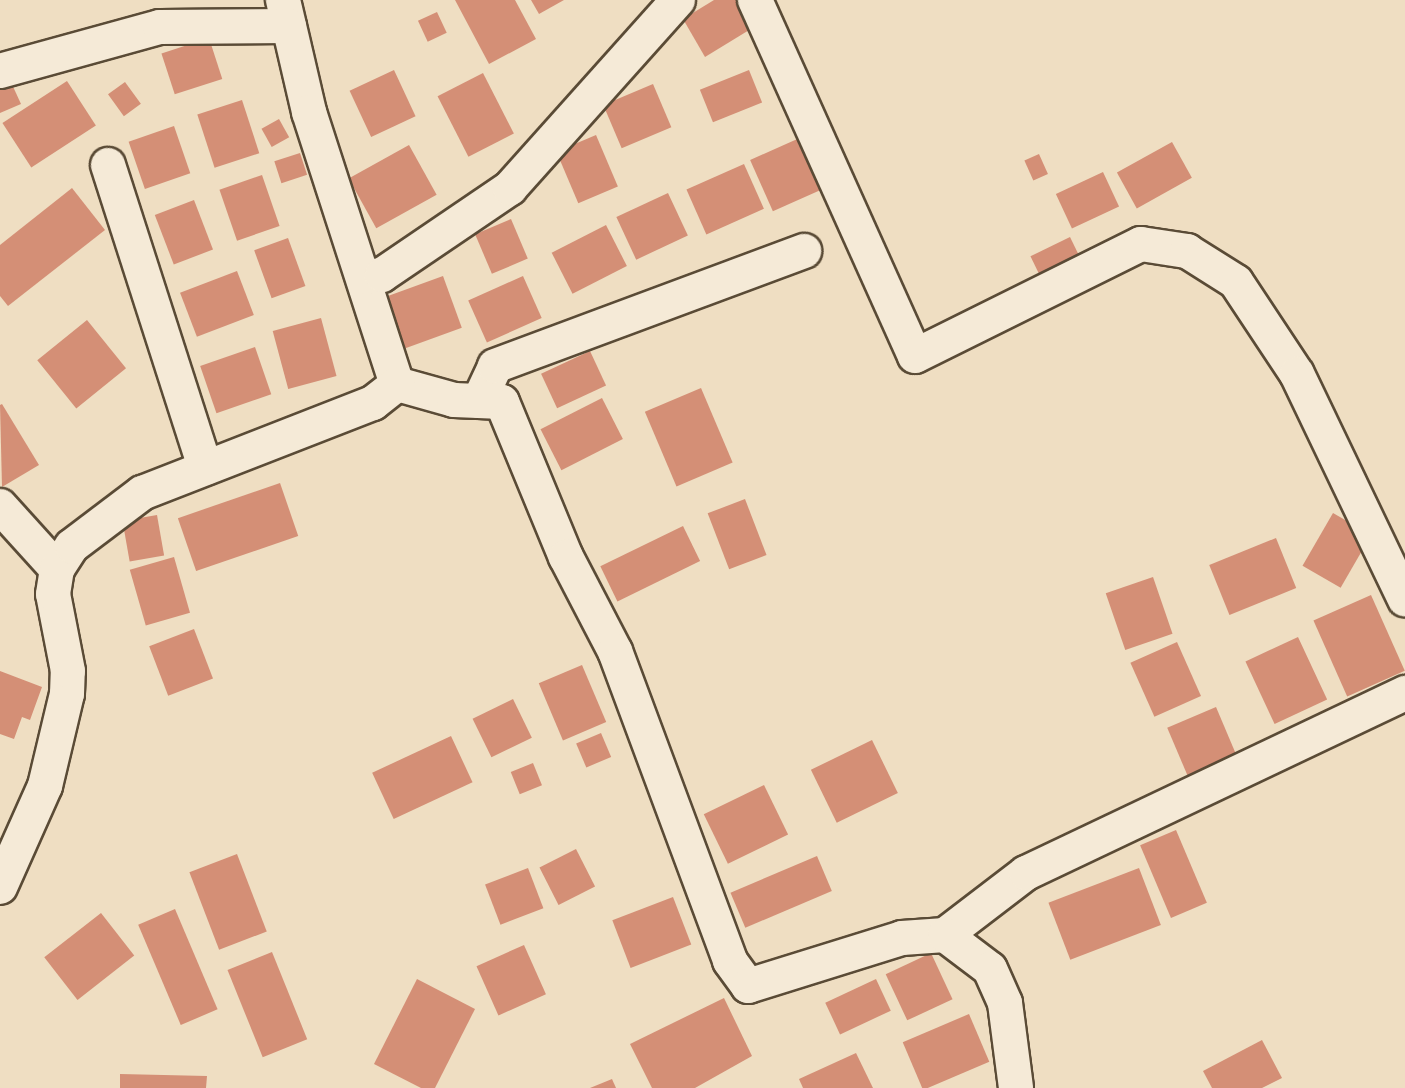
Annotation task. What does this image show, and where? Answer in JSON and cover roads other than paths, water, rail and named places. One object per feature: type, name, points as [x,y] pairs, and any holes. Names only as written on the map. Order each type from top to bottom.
[{"type":"street","points":[[364,277],[382,275],[510,188],[678,0]]},
{"type":"street","points":[[755,0],[915,356],[1141,244],[1187,251],[1236,282],[1297,374],[1405,599]]},
{"type":"street","points":[[0,71],[160,27],[286,13],[309,112],[397,384]]},
{"type":"street","points":[[108,165],[205,468]]},
{"type":"street","points":[[479,401],[495,366],[804,251]]},
{"type":"street","points":[[0,887],[45,786],[67,694],[68,671],[54,608],[57,569],[72,546],[142,493],[373,403],[397,384]]},
{"type":"street","points":[[397,384],[454,400],[502,402],[514,423],[566,557],[615,651],[730,961],[748,986],[902,938],[945,935],[1026,873],[1405,693]]},
{"type":"street","points":[[0,506],[57,569]]},
{"type":"street","points":[[945,935],[990,969],[1005,1003],[1016,1088]]}]
